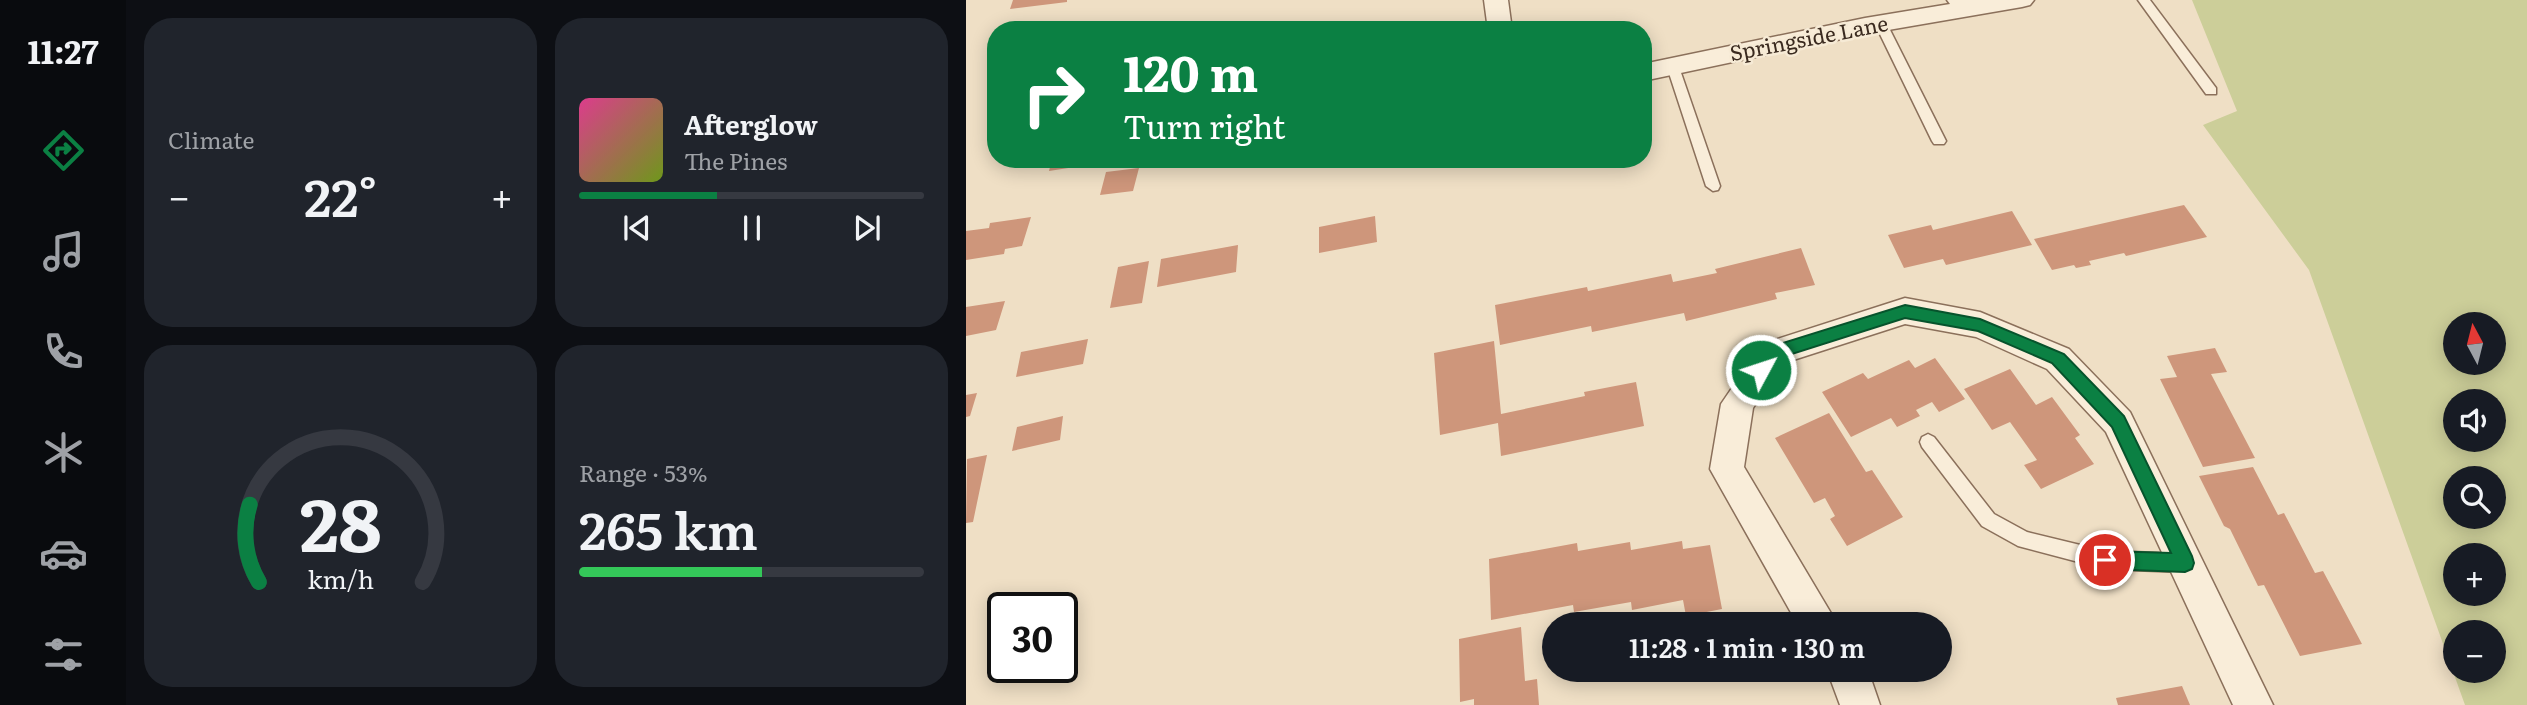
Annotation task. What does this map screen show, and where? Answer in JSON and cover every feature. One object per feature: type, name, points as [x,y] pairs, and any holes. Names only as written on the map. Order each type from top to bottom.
[{"type":"street","points":[[1496,0],[1499,21]]},
{"type":"street","name":"Springside Lane","points":[[1652,71],[1962,5],[2022,0]]},
{"type":"street","points":[[1811,612],[1727,469],[1737,404],[1773,353],[1905,311],[1980,325],[2058,359],[2118,422],[2253,705]]},
{"type":"street","points":[[1853,682],[1860,705]]},
{"type":"lane","points":[[2144,0],[2211,91]]},
{"type":"lane","points":[[1881,24],[1939,141]]},
{"type":"lane","points":[[1673,67],[1713,186]]},
{"type":"lane","points":[[1928,442],[1988,520],[2024,540],[2105,560],[2185,563]]},
{"type":"green space","points":[[2192,0],[2527,0],[2527,705],[2465,705],[2457,683],[2506,683],[2506,620],[2443,620],[2443,644],[2309,270],[2203,125],[2237,111]]},
{"type":"building","points":[[1013,0],[1067,0],[1067,2],[1010,9]]},
{"type":"building","points":[[1139,168],[1133,191],[1100,195],[1106,172]]},
{"type":"building","points":[[2184,205],[2207,237],[2126,256],[2124,253],[2089,261],[2091,265],[2076,268],[2074,265],[2052,270],[2034,239]]},
{"type":"building","points":[[2012,211],[2032,245],[1946,265],[1943,259],[1904,268],[1888,235],[1931,225],[1933,230]]},
{"type":"building","points":[[1375,216],[1377,242],[1319,253],[1319,227]]},
{"type":"building","points":[[1031,217],[1022,246],[1005,249],[1004,254],[966,260],[966,231],[989,228],[990,223]]},
{"type":"building","points":[[1238,245],[1236,272],[1157,287],[1161,259]]},
{"type":"building","points":[[1801,248],[1815,285],[1775,293],[1777,299],[1686,321],[1684,313],[1592,332],[1591,326],[1500,345],[1495,305],[1587,287],[1588,291],[1671,274],[1673,282],[1717,273],[1715,269]]},
{"type":"building","points":[[1149,261],[1142,303],[1110,308],[1118,267]]},
{"type":"building","points":[[1005,301],[996,330],[966,336],[966,307]]},
{"type":"building","points":[[1088,339],[1083,364],[1016,377],[1021,352]]},
{"type":"building","points":[[1494,341],[1501,414],[1585,396],[1584,392],[1636,382],[1644,426],[1501,456],[1498,423],[1440,435],[1434,353]]},
{"type":"building","points":[[2215,348],[2227,372],[2211,374],[2255,458],[2203,467],[2160,379],[2177,377],[2167,356]]},
{"type":"building","points":[[1935,358],[1965,399],[1939,412],[1932,402],[1916,410],[1920,416],[1897,427],[1891,418],[1851,437],[1822,392],[1863,373],[1868,379],[1909,360],[1915,368]]},
{"type":"building","points":[[2010,369],[2036,405],[2052,397],[2080,435],[2075,438],[2094,464],[2041,489],[2024,465],[2037,460],[2010,422],[1992,430],[1964,389]]},
{"type":"building","points":[[977,393],[970,416],[966,417],[966,395]]},
{"type":"building","points":[[1829,413],[1866,472],[1872,470],[1903,517],[1847,546],[1830,519],[1835,516],[1825,498],[1814,503],[1775,438]]},
{"type":"building","points":[[1063,416],[1060,440],[1012,451],[1017,427]]},
{"type":"building","points":[[987,455],[973,522],[966,523],[967,459]]},
{"type":"building","points":[[2253,467],[2278,515],[2284,513],[2315,573],[2323,571],[2362,644],[2300,656],[2264,585],[2258,586],[2230,529],[2224,526],[2199,476]]},
{"type":"building","points":[[1682,541],[1683,549],[1710,545],[1722,609],[1685,612],[1683,600],[1632,610],[1631,602],[1574,612],[1573,605],[1491,620],[1489,559],[1577,543],[1578,551],[1630,542],[1631,550]]},
{"type":"building","points":[[1521,627],[1525,681],[1537,679],[1539,705],[1474,705],[1474,699],[1460,702],[1459,639]]},
{"type":"building","points":[[2182,686],[2190,705],[2118,705],[2116,698]]},
{"type":"route","points":[[1761,370],[1773,353],[1905,311],[1980,325],[2058,359],[2118,422],[2185,563],[2105,560]]}]
